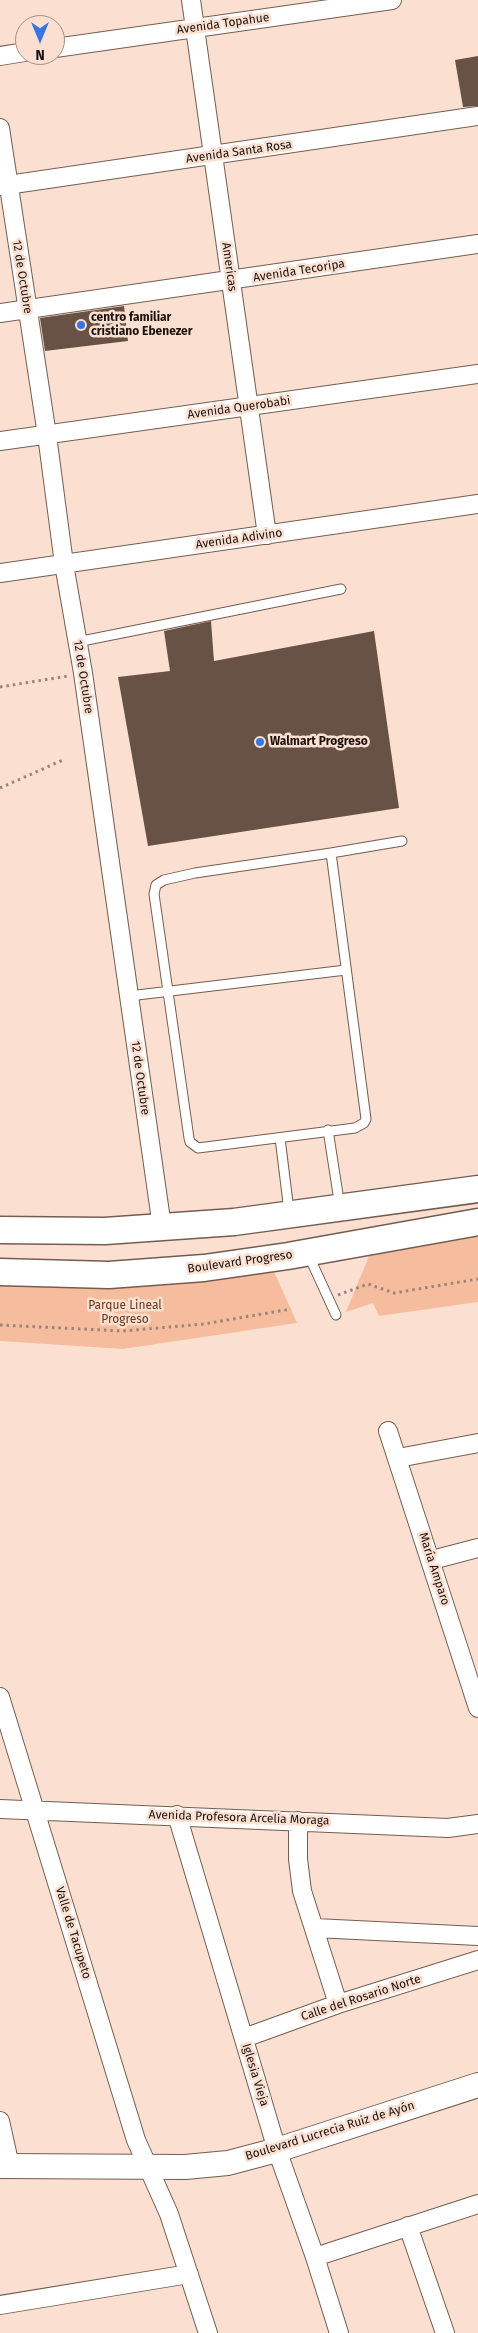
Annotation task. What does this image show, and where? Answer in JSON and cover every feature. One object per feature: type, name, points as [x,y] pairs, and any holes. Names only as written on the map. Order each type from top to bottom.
[{"type":"main road","points":[[0,1230],[66,1232],[234,1222],[478,1189]]},
{"type":"main road","name":"Boulevard Progreso","points":[[0,1272],[54,1274],[159,1273],[307,1253],[478,1222]]},
{"type":"street","name":"Americas","points":[[191,0],[266,535]]},
{"type":"street","name":"Avenida Topahue","points":[[65,47],[392,0]]},
{"type":"street","points":[[0,56],[15,54]]},
{"type":"street","name":"Avenida Santa Rosa","points":[[4,186],[478,116]]},
{"type":"street","name":"12 de Octubre","points":[[0,128],[4,186],[27,309],[47,435],[64,564],[83,673],[162,1227]]},
{"type":"street","name":"Avenida Tecoripa","points":[[0,313],[478,244]]},
{"type":"street","name":"Avenida Querobabi","points":[[0,441],[478,374]]},
{"type":"street","name":"Avenida Adivino","points":[[0,573],[478,504]]},
{"type":"street","name":"María Amparo","points":[[388,1431],[432,1560],[478,1708]]},
{"type":"street","points":[[398,1458],[478,1443]]},
{"type":"street","points":[[432,1560],[478,1548]]},
{"type":"street","name":"Valle de Tacupeto","points":[[0,1697],[136,2140],[150,2167],[189,2274],[208,2333]]},
{"type":"street","name":"Avenida Profesora Arcelia Moraga","points":[[0,1809],[177,1815],[448,1828],[478,1824]]},
{"type":"street","name":"Iglesia Vieja","points":[[177,1815],[277,2150],[316,2257],[339,2333]]},
{"type":"street","points":[[298,1821],[298,1859],[302,1891],[338,2004]]},
{"type":"street","points":[[314,1928],[478,1936]]},
{"type":"street","name":"Calle del Rosario Norte","points":[[244,2038],[338,2004],[478,1960]]},
{"type":"street","name":"Boulevard Lucrecia Ruiz de Ayón","points":[[5,2166],[150,2167],[228,2163],[277,2150],[478,2085]]},
{"type":"street","points":[[0,2121],[5,2166]]},
{"type":"street","points":[[316,2257],[478,2204]]},
{"type":"street","points":[[408,2226],[445,2333]]},
{"type":"street","points":[[0,2304],[189,2274]]},
{"type":"lane","points":[[78,642],[341,588]]},
{"type":"lane","points":[[331,853],[366,1119],[364,1123],[355,1128],[198,1148],[190,1142],[154,894],[156,884],[164,880],[195,874],[402,841]]},
{"type":"lane","points":[[129,996],[346,970]]},
{"type":"lane","points":[[328,1130],[340,1207]]},
{"type":"lane","points":[[280,1138],[289,1214]]},
{"type":"lane","points":[[307,1253],[336,1316]]},
{"type":"path","points":[[0,687],[83,673]]},
{"type":"path","points":[[0,788],[62,760]]},
{"type":"path","points":[[329,1298],[368,1284],[394,1293],[478,1278]]},
{"type":"path","points":[[0,1325],[123,1331],[204,1324],[290,1309]]},
{"type":"green space","points":[[478,1230],[478,1302],[379,1316],[373,1303],[346,1312],[374,1244]]},
{"type":"green space","name":"Parque Lineal Progreso","points":[[272,1267],[297,1323],[123,1349],[0,1341],[0,1280]]},
{"type":"building","points":[[478,56],[478,106],[463,107],[455,60]]},
{"type":"building","name":"centro familiar cristiano Ebenezer","points":[[124,306],[128,341],[45,351],[40,318]]},
{"type":"building","name":"Walmart Progreso","points":[[211,621],[214,661],[374,631],[399,808],[148,846],[118,677],[170,671],[164,631]]},
{"type":"place","name":"centro familiar cristiano Ebenezer","points":[[81,325]]},
{"type":"place","name":"Walmart Progreso","points":[[260,742]]}]
